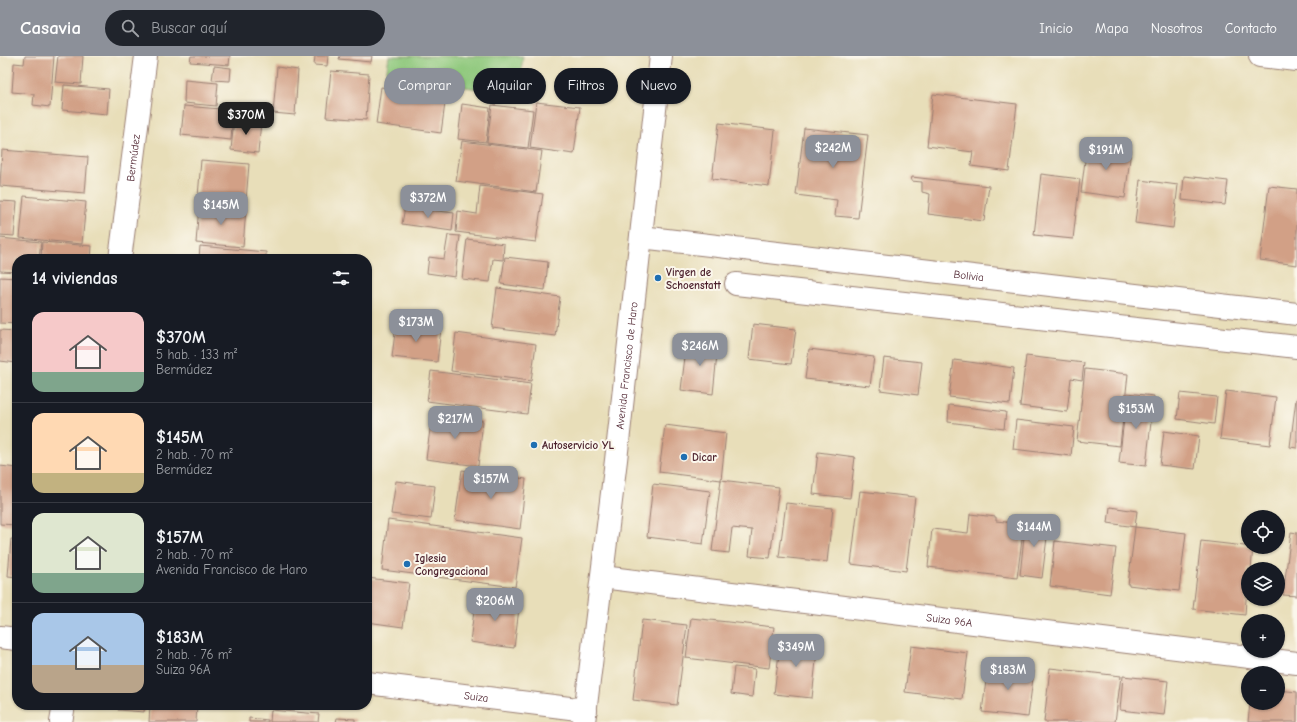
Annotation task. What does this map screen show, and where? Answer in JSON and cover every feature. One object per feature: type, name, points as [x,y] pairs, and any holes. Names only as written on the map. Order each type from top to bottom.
[{"type":"street","name":"Bermúdez","points":[[121,254],[146,56]]},
{"type":"street","name":"Avenida Francisco de Haro","points":[[585,716],[661,56]]},
{"type":"street","name":"Bolivia","points":[[641,237],[1297,314]]},
{"type":"street","points":[[736,284],[1297,347]]},
{"type":"street","name":"Suiza 96A","points":[[602,577],[1297,663]]},
{"type":"street","points":[[0,637],[12,638]]},
{"type":"street","name":"Suiza","points":[[372,684],[585,716]]},
{"type":"street","points":[[61,722],[63,710]]},
{"type":"green space","points":[[389,56],[523,56],[521,68],[473,68],[473,88],[465,87],[465,68],[387,68]]},
{"type":"building","points":[[25,56],[54,56],[50,107],[33,105],[34,94],[12,92],[14,63],[24,64]]},
{"type":"building","points":[[58,56],[83,56],[81,84],[55,82]]},
{"type":"building","points":[[191,56],[230,56],[229,65],[190,62]]},
{"type":"building","points":[[315,56],[328,56],[327,66],[314,65]]},
{"type":"building","points":[[340,56],[372,56],[371,62],[339,59]]},
{"type":"building","points":[[214,66],[231,68],[230,81],[212,80]]},
{"type":"building","points":[[277,67],[298,70],[295,115],[273,113]]},
{"type":"building","points":[[331,71],[369,74],[366,120],[326,117]]},
{"type":"building","points":[[185,80],[218,83],[216,106],[184,103]]},
{"type":"building","points":[[64,85],[109,89],[107,114],[62,110]]},
{"type":"building","points":[[381,87],[384,87],[384,104],[445,104],[441,133],[376,124]]},
{"type":"building","points":[[933,94],[1017,104],[1009,171],[971,166],[973,152],[927,146]]},
{"type":"building","points":[[546,103],[580,107],[574,154],[530,148],[536,104]]},
{"type":"building","points":[[462,104],[490,108],[486,142],[458,139]]},
{"type":"building","points":[[492,105],[533,110],[528,148],[487,143]]},
{"type":"building","points":[[184,106],[233,110],[231,140],[181,135]]},
{"type":"building","points":[[234,119],[261,122],[258,153],[231,150]]},
{"type":"building","points":[[719,123],[775,130],[769,186],[712,179]]},
{"type":"building","points":[[804,128],[868,135],[858,218],[835,216],[837,200],[796,195]]},
{"type":"building","points":[[462,141],[542,151],[536,192],[456,181]]},
{"type":"building","points":[[1087,145],[1131,150],[1125,198],[1081,192]]},
{"type":"building","points":[[2,150],[88,157],[85,193],[0,186]]},
{"type":"building","points":[[201,160],[249,164],[246,201],[198,197]]},
{"type":"building","points":[[1041,174],[1080,179],[1073,239],[1034,235]]},
{"type":"building","points":[[1184,176],[1228,181],[1225,205],[1182,200]]},
{"type":"building","points":[[912,177],[989,186],[984,221],[928,214],[930,194],[922,192],[922,182],[911,181]]},
{"type":"building","points":[[1140,180],[1178,185],[1173,228],[1135,223]]},
{"type":"building","points":[[480,186],[543,194],[536,242],[456,232],[458,211],[477,214]]},
{"type":"building","points":[[1269,186],[1297,189],[1297,265],[1260,260]]},
{"type":"building","points":[[24,196],[86,202],[82,244],[20,238]]},
{"type":"building","points":[[0,201],[17,202],[14,236],[0,235]]},
{"type":"building","points":[[199,205],[246,209],[243,247],[196,243]]},
{"type":"building","points":[[405,207],[454,213],[452,231],[402,224]]},
{"type":"building","points":[[448,235],[460,236],[455,277],[427,273],[429,257],[444,259]]},
{"type":"building","points":[[0,238],[41,242],[40,254],[12,254],[12,272],[0,271]]},
{"type":"building","points":[[467,239],[504,244],[503,260],[493,259],[490,282],[462,279]]},
{"type":"building","points":[[42,242],[92,246],[91,254],[41,254]]},
{"type":"building","points":[[200,246],[266,252],[266,254],[199,254]]},
{"type":"building","points":[[505,257],[548,262],[545,290],[501,284]]},
{"type":"building","points":[[0,277],[12,278],[12,324],[0,323]]},
{"type":"building","points":[[497,288],[560,297],[555,336],[492,328]]},
{"type":"building","points":[[396,324],[441,329],[437,362],[392,357]]},
{"type":"building","points":[[753,324],[796,329],[791,364],[749,359]]},
{"type":"building","points":[[0,330],[12,331],[12,362],[0,361]]},
{"type":"building","points":[[456,333],[536,344],[531,381],[451,371]]},
{"type":"building","points":[[687,340],[718,345],[713,394],[681,390]]},
{"type":"building","points":[[809,349],[874,357],[870,386],[805,379]]},
{"type":"building","points":[[1026,356],[1084,363],[1082,380],[1071,378],[1067,412],[1020,406]]},
{"type":"building","points":[[884,358],[922,362],[918,395],[880,390]]},
{"type":"building","points":[[954,360],[1014,368],[1010,404],[949,397]]},
{"type":"building","points":[[1085,369],[1128,374],[1120,446],[1077,441]]},
{"type":"building","points":[[431,371],[531,384],[527,414],[427,401]]},
{"type":"building","points":[[1226,391],[1276,397],[1270,445],[1220,439]]},
{"type":"building","points":[[1127,393],[1154,396],[1146,466],[1119,463]]},
{"type":"building","points":[[1180,393],[1217,397],[1214,424],[1177,419]]},
{"type":"building","points":[[1297,399],[1297,448],[1290,447]]},
{"type":"building","points":[[949,405],[1006,412],[1004,429],[948,422]]},
{"type":"building","points":[[432,415],[483,421],[478,466],[426,459]]},
{"type":"building","points":[[1016,420],[1074,427],[1071,456],[1013,449]]},
{"type":"building","points":[[665,425],[726,433],[721,480],[659,472]]},
{"type":"building","points":[[1164,431],[1199,436],[1195,469],[1160,465]]},
{"type":"building","points":[[818,452],[855,457],[850,498],[813,494]]},
{"type":"building","points":[[0,466],[12,467],[12,525],[0,524]]},
{"type":"building","points":[[462,470],[526,479],[520,529],[455,520]]},
{"type":"building","points":[[721,480],[779,487],[770,558],[749,556],[752,530],[732,528],[729,553],[712,551]]},
{"type":"building","points":[[396,481],[435,486],[431,519],[391,514]]},
{"type":"building","points":[[653,484],[710,491],[703,544],[647,537]]},
{"type":"building","points":[[860,491],[915,497],[906,571],[851,564]]},
{"type":"building","points":[[786,503],[833,508],[827,562],[779,557]]},
{"type":"building","points":[[1110,507],[1137,511],[1135,527],[1108,523]]},
{"type":"building","points":[[970,514],[996,517],[996,521],[1024,524],[1017,578],[928,567],[932,529],[968,533]]},
{"type":"building","points":[[1026,518],[1049,521],[1042,578],[1020,575]]},
{"type":"building","points":[[388,520],[522,538],[515,587],[382,570]]},
{"type":"building","points":[[1135,527],[1186,533],[1179,591],[1128,585]]},
{"type":"building","points":[[1291,532],[1297,533],[1297,596],[1285,595],[1285,579]]},
{"type":"building","points":[[11,539],[12,539],[12,576],[8,576]]},
{"type":"building","points":[[1055,541],[1116,548],[1110,594],[1050,586]]},
{"type":"building","points":[[1201,541],[1241,546],[1241,554],[1252,554],[1252,562],[1241,562],[1241,606],[1246,606],[1245,614],[1193,609]]},
{"type":"building","points":[[372,579],[409,583],[403,627],[372,623]]},
{"type":"building","points":[[476,595],[520,601],[514,648],[470,642]]},
{"type":"building","points":[[691,618],[774,627],[769,668],[686,658]]},
{"type":"building","points":[[642,620],[687,625],[677,705],[633,700]]},
{"type":"building","points":[[781,637],[818,642],[812,698],[774,694]]},
{"type":"building","points":[[911,646],[968,653],[962,699],[905,692]]},
{"type":"building","points":[[988,665],[1034,671],[1028,717],[982,712]]},
{"type":"building","points":[[734,667],[755,669],[752,697],[731,694]]},
{"type":"building","points":[[1050,668],[1121,676],[1115,722],[1044,722]]},
{"type":"building","points":[[1123,676],[1168,681],[1164,715],[1120,710]]},
{"type":"building","points":[[1285,691],[1297,692],[1297,722],[1248,722],[1249,710],[1285,710]]},
{"type":"building","points":[[118,710],[144,710],[144,712]]},
{"type":"building","points":[[150,710],[197,710],[196,722],[149,722]]},
{"type":"building","points":[[271,710],[319,714],[318,722],[270,722]]},
{"type":"building","points":[[249,718],[268,720],[268,722],[249,722]]},
{"type":"building","points":[[337,718],[355,719],[355,722],[336,722]]},
{"type":"place","name":"Virgen de Schoenstatt","points":[[658,278]]},
{"type":"place","name":"Autoservicio YL","points":[[534,445]]},
{"type":"place","name":"Dicar","points":[[684,457]]},
{"type":"place","name":"Iglesia Congregacional","points":[[407,564]]}]
